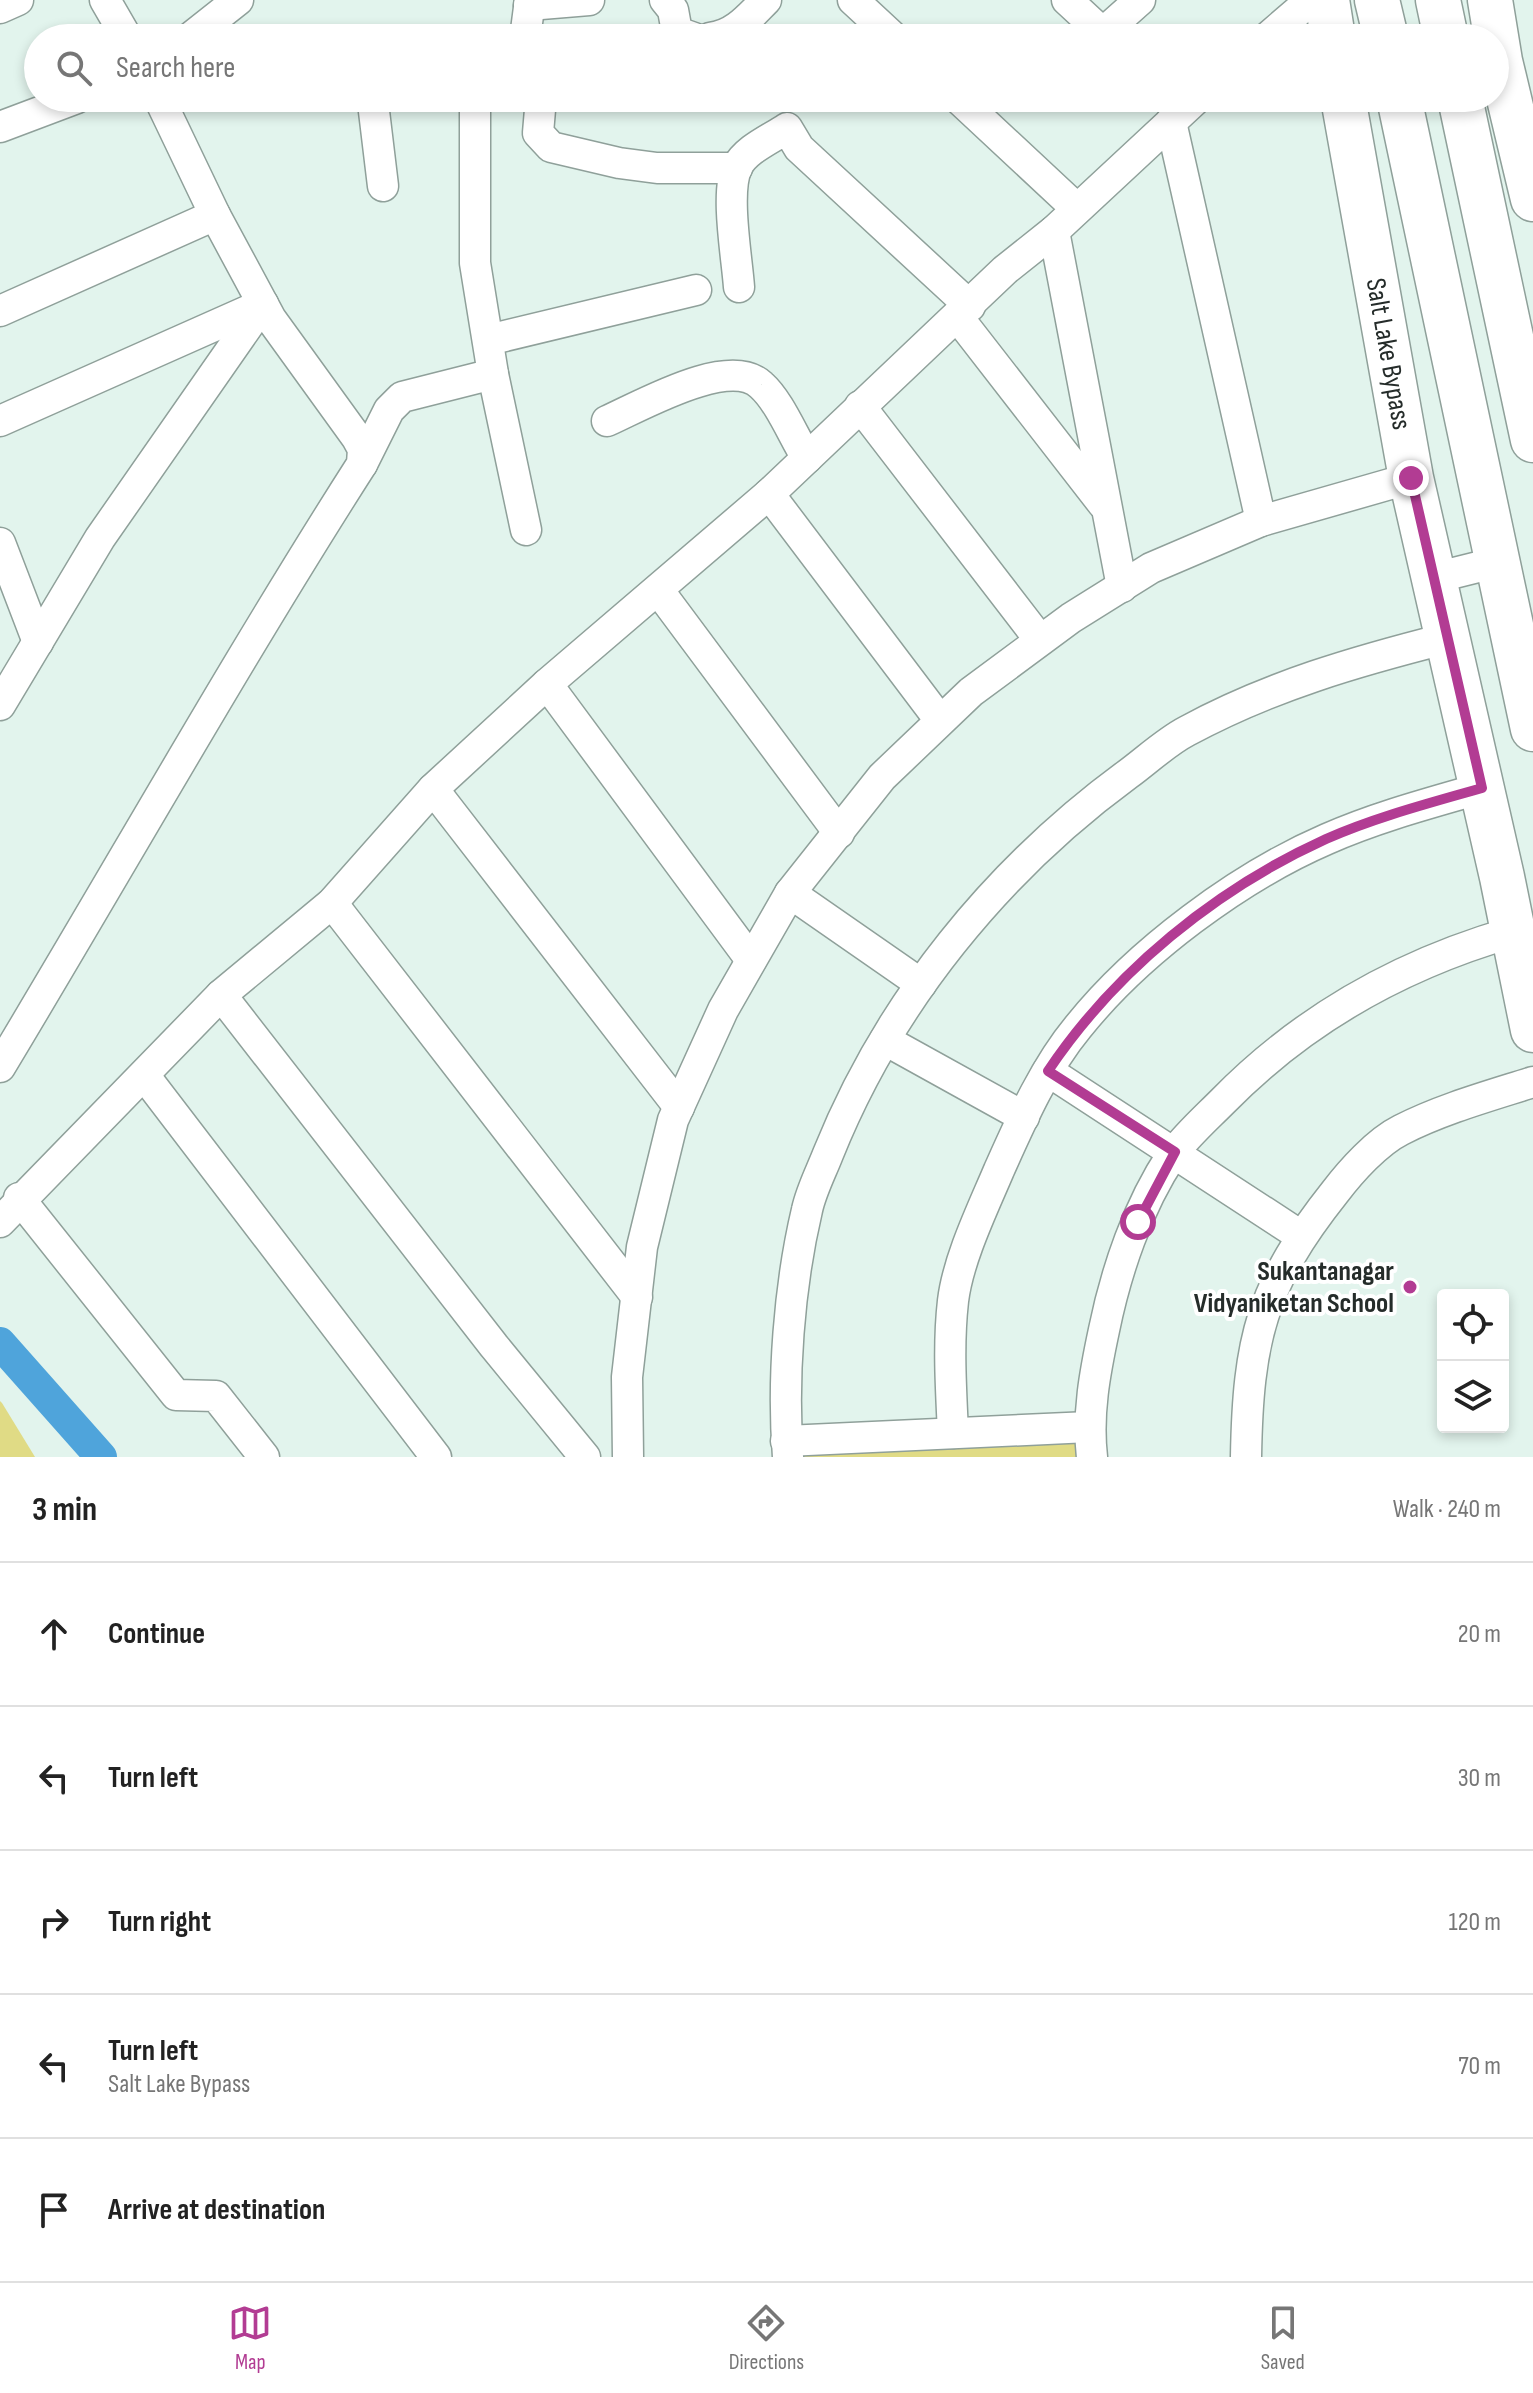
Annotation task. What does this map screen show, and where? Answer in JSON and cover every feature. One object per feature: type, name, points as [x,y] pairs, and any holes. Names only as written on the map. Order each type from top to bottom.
[{"type":"main road","points":[[1327,0],[1331,24]]},
{"type":"main road","points":[[1377,0],[1383,24]]},
{"type":"main road","points":[[1438,0],[1443,24]]},
{"type":"main road","points":[[1490,0],[1494,24]]},
{"type":"main road","points":[[1509,99],[1533,199]]},
{"type":"main road","name":"Salt Lake Bypass","points":[[1346,112],[1411,478],[1482,788],[1533,1030]]},
{"type":"main road","points":[[1402,112],[1533,729]]},
{"type":"main road","points":[[1463,112],[1533,440]]},
{"type":"street","points":[[0,8],[18,0]]},
{"type":"street","points":[[105,0],[119,24]]},
{"type":"street","points":[[208,24],[238,0]]},
{"type":"street","points":[[527,24],[530,2],[589,0]]},
{"type":"street","points":[[665,0],[673,10],[676,24]]},
{"type":"street","points":[[742,24],[766,0]]},
{"type":"street","points":[[853,0],[879,24]]},
{"type":"street","points":[[1067,0],[1093,24]]},
{"type":"street","points":[[1117,24],[1140,0]]},
{"type":"street","points":[[1283,24],[1311,0]]},
{"type":"street","points":[[0,127],[40,112]]},
{"type":"street","points":[[166,112],[215,215],[263,304],[357,438],[363,449],[362,464]]},
{"type":"street","points":[[374,112],[383,186]]},
{"type":"street","points":[[475,112],[475,263],[493,374],[526,530]]},
{"type":"street","points":[[540,112],[538,133],[551,147],[657,168],[737,168]]},
{"type":"street","points":[[973,112],[1077,209]]},
{"type":"street","points":[[0,1222],[19,1198],[221,995],[332,903],[433,789],[547,684],[769,494],[1005,270],[1054,231],[1176,112]]},
{"type":"street","points":[[1182,112],[1261,521]]},
{"type":"street","points":[[739,287],[733,188],[737,168],[749,153],[787,128],[799,148],[964,311],[1107,509]]},
{"type":"street","points":[[0,311],[215,215]]},
{"type":"street","points":[[1054,231],[1122,587]]},
{"type":"street","points":[[488,340],[696,290]]},
{"type":"street","points":[[0,421],[263,304]]},
{"type":"street","points":[[0,705],[100,538],[263,304]]},
{"type":"street","points":[[0,1067],[112,882],[262,619],[362,464],[389,410],[402,397],[493,374]]},
{"type":"street","points":[[607,421],[704,380],[728,374],[746,376],[762,385],[807,458]]},
{"type":"street","points":[[860,406],[1040,640]]},
{"type":"street","points":[[628,1457],[627,1377],[642,1247],[673,1120],[723,1010],[790,893],[882,777],[939,719],[1040,640],[1151,568],[1261,521],[1411,478]]},
{"type":"street","points":[[769,494],[939,719]]},
{"type":"street","points":[[0,543],[38,642]]},
{"type":"street","points":[[1434,578],[1498,562]]},
{"type":"street","points":[[659,591],[839,833]]},
{"type":"street","points":[[1448,638],[1309,675],[1247,700],[1183,733],[1106,790],[1026,859],[921,984],[885,1040],[841,1122],[807,1208],[794,1288],[787,1449],[953,1433],[1091,1442],[1113,1286],[1138,1222],[1175,1152],[1263,1060],[1345,1002],[1450,952],[1513,932]]},
{"type":"street","points":[[547,684],[751,960]]},
{"type":"street","points":[[953,1433],[950,1364],[954,1297],[980,1214],[1024,1117],[1048,1071],[1077,1027],[1117,985],[1183,927],[1256,877],[1326,839],[1482,788]]},
{"type":"street","points":[[433,789],[679,1107]]},
{"type":"street","points":[[790,893],[921,984]]},
{"type":"street","points":[[332,903],[637,1297]]},
{"type":"street","points":[[221,995],[484,1333],[585,1457]]},
{"type":"street","points":[[885,1040],[1024,1117]]},
{"type":"street","points":[[1048,1071],[1301,1236]]},
{"type":"street","points":[[144,1075],[436,1457]]},
{"type":"street","points":[[1246,1457],[1253,1348],[1275,1280],[1301,1236],[1348,1175],[1398,1131],[1533,1082]]},
{"type":"street","points":[[19,1198],[176,1395],[216,1396],[264,1457]]},
{"type":"shaded area","points":[[0,1401],[2,1403],[35,1457],[0,1457]]},
{"type":"shaded area","points":[[1081,1441],[1083,1457],[797,1457],[797,1453]]},
{"type":"waterway","points":[[0,1343],[101,1457]]},
{"type":"place","name":"Sukantanagar Vidyaniketan School","points":[[1410,1287]]},
{"type":"route","points":[[1138,1222],[1175,1152],[1048,1071],[1077,1027],[1117,985],[1183,927],[1256,877],[1326,839],[1382,818],[1482,788],[1411,478]]}]
